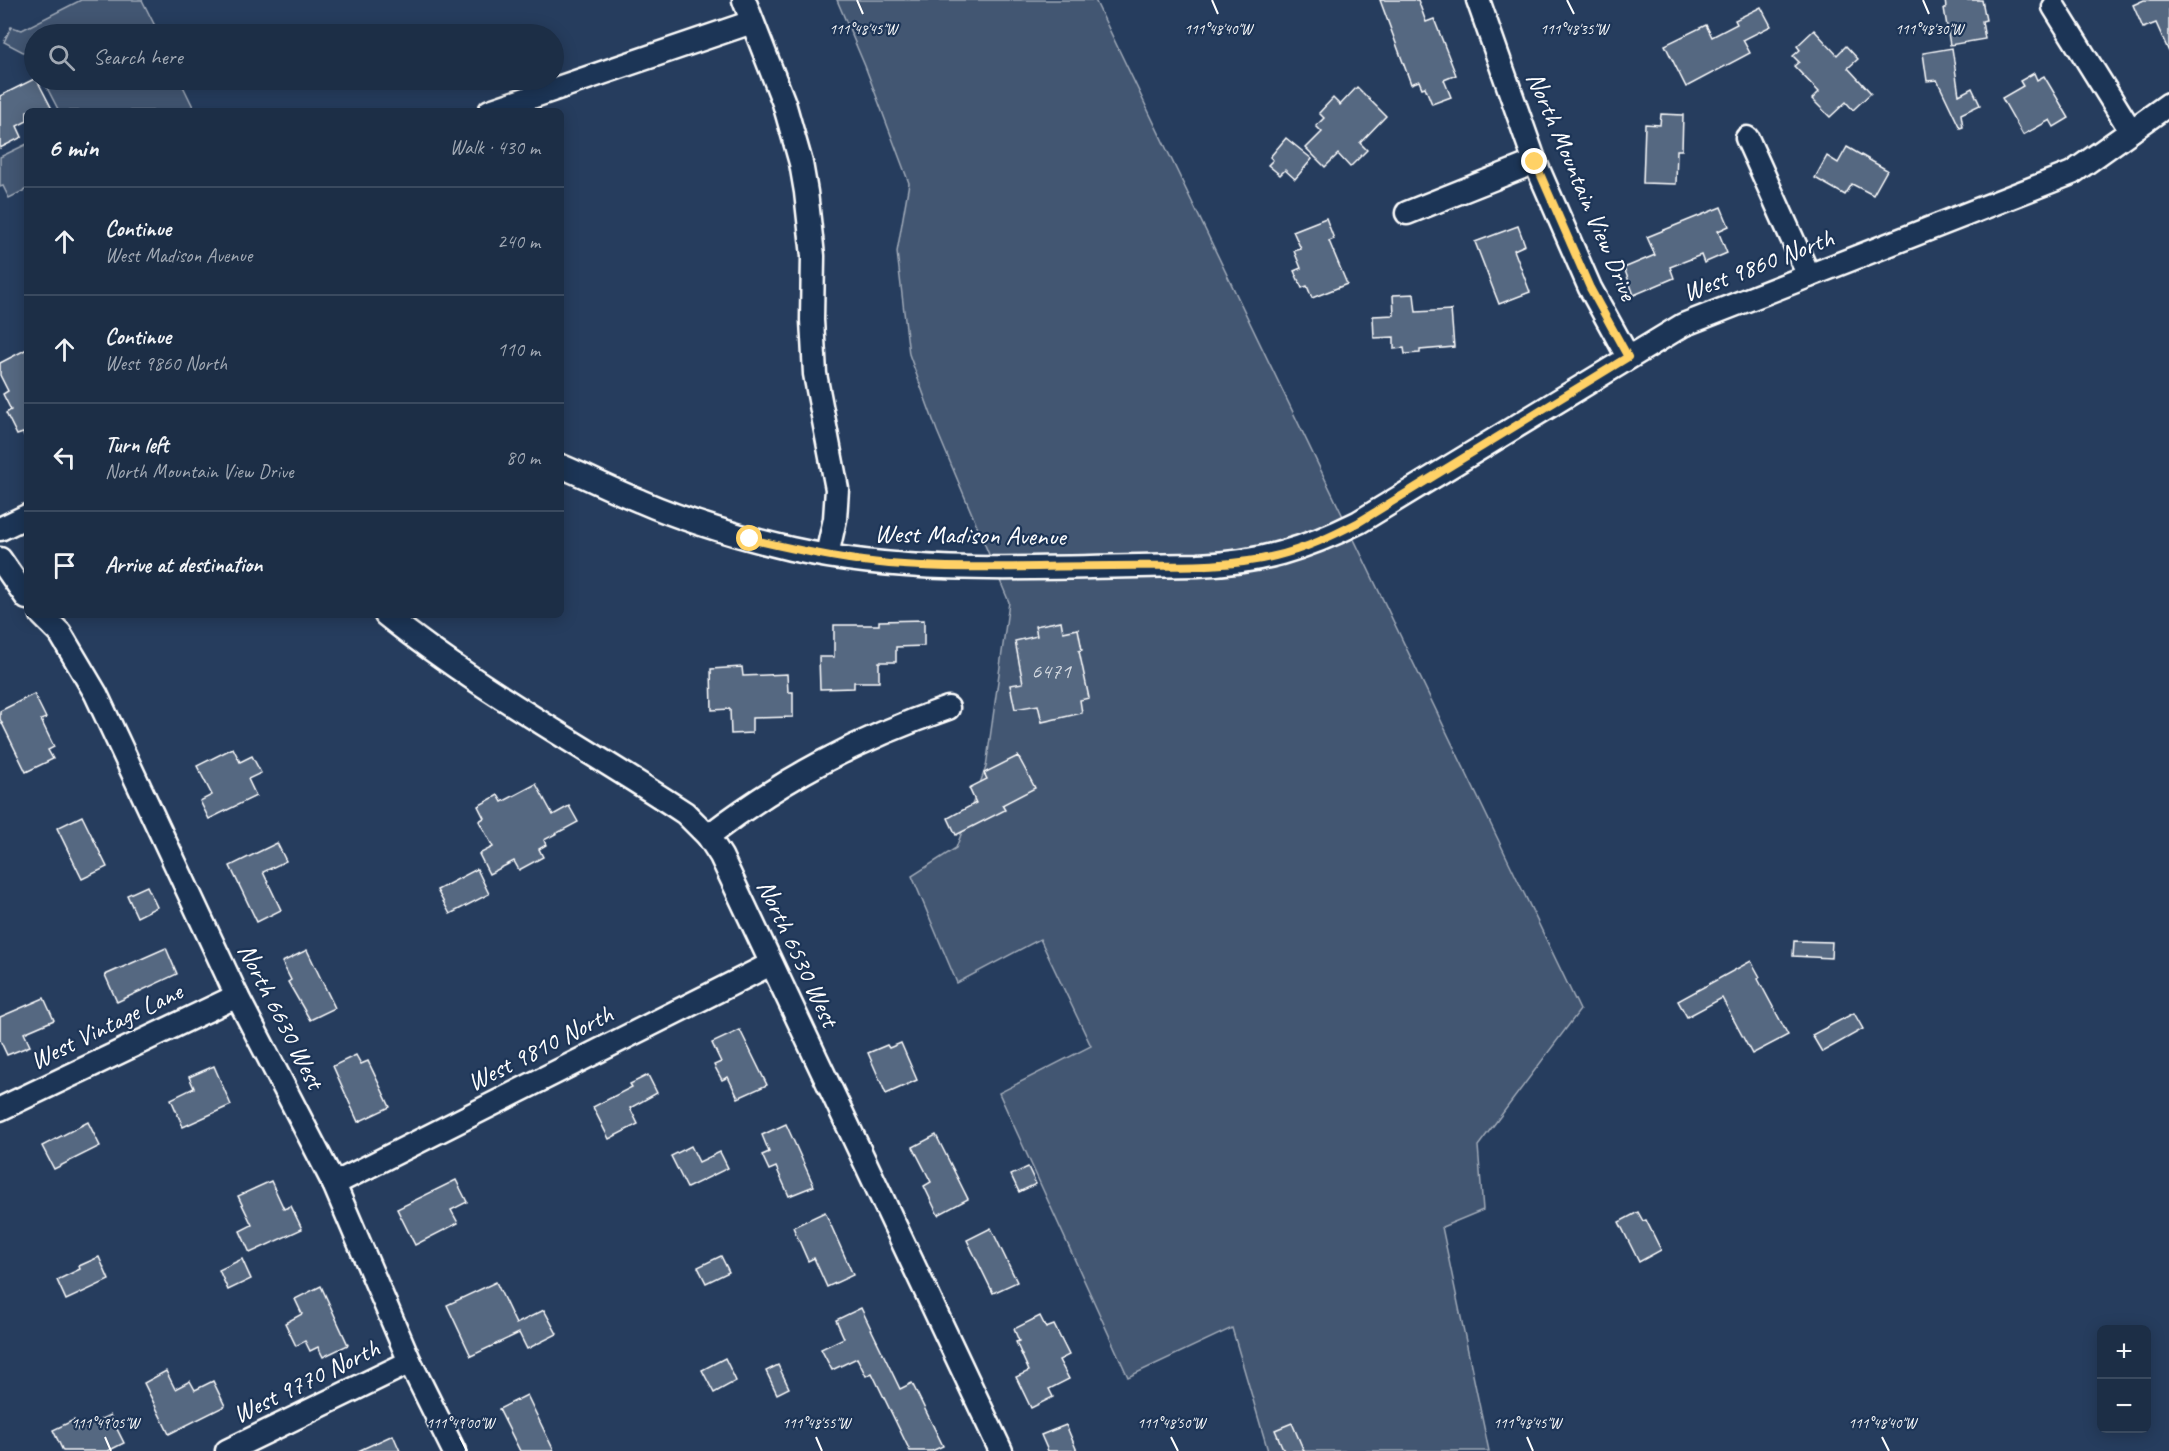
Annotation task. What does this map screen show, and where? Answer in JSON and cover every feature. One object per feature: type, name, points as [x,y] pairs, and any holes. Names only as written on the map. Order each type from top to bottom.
[{"type":"street","points":[[744,0],[794,135],[809,211],[813,256],[812,320],[815,375],[837,489],[835,519],[827,555]]},
{"type":"street","name":"North Mountain View Drive","points":[[1478,0],[1535,162],[1590,288],[1628,357]]},
{"type":"street","points":[[2054,7],[2131,131]]},
{"type":"street","points":[[564,86],[752,22]]},
{"type":"street","points":[[499,108],[552,90]]},
{"type":"street","name":"West 9860 North","points":[[1382,508],[1683,325],[2072,173],[2169,104]]},
{"type":"street","points":[[1747,138],[1809,276]]},
{"type":"street","points":[[1407,213],[1535,162]]},
{"type":"street","name":"West Madison Avenue","points":[[564,467],[640,501],[709,527],[793,549],[864,561],[931,567],[1224,564],[1275,556],[1299,549],[1335,534],[1382,508]]},
{"type":"street","points":[[0,529],[24,517]]},
{"type":"street","points":[[0,560],[24,594]]},
{"type":"street","name":"North 6630 West","points":[[45,618],[60,633],[96,694],[237,996],[334,1184],[410,1362],[454,1451]]},
{"type":"street","name":"North 6530 West","points":[[390,618],[428,648],[500,698],[685,813],[708,836],[721,856],[1001,1451]]},
{"type":"street","points":[[708,836],[754,802],[822,761],[885,731],[948,708]]},
{"type":"street","name":"West 9810 North","points":[[334,1184],[771,964]]},
{"type":"street","name":"West Vintage Lane","points":[[0,1109],[237,996]]},
{"type":"street","name":"West 9770 North","points":[[227,1451],[410,1362]]},
{"type":"shaded area","points":[[81,0],[142,0],[154,24],[34,24]]},
{"type":"shaded area","points":[[837,0],[1095,0],[1580,1010],[1478,1146],[1483,1210],[1442,1227],[1489,1451],[1268,1451],[1232,1328],[1128,1377],[999,1093],[1091,1046],[1040,939],[957,983],[912,876],[956,848],[986,767],[1009,602],[937,431],[909,354],[897,252],[909,183],[865,66]]},
{"type":"shaded area","points":[[11,27],[24,29],[24,52],[4,42]]},
{"type":"shaded area","points":[[48,90],[185,90],[194,108],[57,108]]},
{"type":"shaded area","points":[[24,145],[24,190],[9,198],[3,186],[0,187],[0,157]]},
{"type":"building","points":[[1380,0],[1418,0],[1426,22],[1434,19],[1456,75],[1444,80],[1451,97],[1432,104],[1425,87],[1422,88],[1419,81],[1411,84]]},
{"type":"building","points":[[1945,0],[1982,0],[1986,20],[1982,21],[1985,39],[1950,45],[1944,8],[1946,8]]},
{"type":"building","points":[[2144,0],[2169,0],[2169,52],[2156,23],[2143,28],[2133,5]]},
{"type":"building","points":[[1761,7],[1771,26],[1743,40],[1750,53],[1686,87],[1665,45],[1706,25],[1712,37],[1737,24],[1735,20]]},
{"type":"building","points":[[1814,30],[1837,55],[1846,46],[1858,59],[1848,68],[1871,93],[1853,110],[1846,102],[1830,117],[1812,99],[1819,92],[1794,66],[1799,62],[1793,56],[1800,50],[1797,46]]},
{"type":"building","points":[[1952,48],[1959,95],[1972,88],[1980,105],[1961,114],[1963,127],[1960,128],[1937,80],[1927,81],[1923,53]]},
{"type":"building","points":[[2034,73],[2037,80],[2044,76],[2069,118],[2054,127],[2050,120],[2023,135],[2002,98],[2023,86],[2020,81]]},
{"type":"building","points":[[24,84],[24,90],[42,90],[51,108],[24,108],[24,122],[17,126],[22,137],[0,148],[0,96]]},
{"type":"building","points":[[1357,87],[1386,116],[1360,143],[1367,150],[1350,167],[1338,154],[1325,167],[1306,148],[1322,132],[1316,126],[1324,118],[1319,113],[1333,98],[1340,105]]},
{"type":"building","points":[[1661,114],[1683,115],[1682,150],[1677,150],[1676,184],[1643,183],[1645,124],[1660,125]]},
{"type":"building","points":[[1286,138],[1312,159],[1295,179],[1285,170],[1280,175],[1268,165],[1273,160],[1270,157]]},
{"type":"building","points":[[1847,147],[1887,170],[1873,195],[1852,184],[1845,195],[1815,178],[1827,156],[1838,163]]},
{"type":"building","points":[[1721,207],[1729,226],[1718,231],[1727,253],[1704,263],[1701,255],[1670,267],[1674,278],[1634,295],[1624,268],[1655,255],[1647,237]]},
{"type":"building","points":[[1326,218],[1334,239],[1329,241],[1347,284],[1312,298],[1307,286],[1302,288],[1294,271],[1301,268],[1294,251],[1301,249],[1293,231]]},
{"type":"building","points":[[1518,226],[1525,245],[1514,250],[1530,292],[1499,304],[1475,242]]},
{"type":"building","points":[[1414,294],[1416,312],[1451,310],[1454,347],[1420,350],[1420,353],[1405,354],[1404,348],[1394,349],[1394,337],[1374,338],[1373,316],[1394,315],[1393,295]]},
{"type":"building","points":[[24,351],[24,435],[23,433],[17,435],[6,413],[11,410],[3,394],[8,391],[0,375],[0,363]]},
{"type":"building","points":[[924,620],[924,646],[896,647],[896,662],[879,662],[879,682],[854,682],[854,688],[820,689],[819,657],[834,657],[834,625],[879,625],[879,621]]},
{"type":"building","points":[[1061,621],[1063,632],[1078,629],[1082,650],[1079,651],[1089,698],[1080,700],[1082,713],[1042,722],[1038,705],[1015,709],[1010,685],[1023,683],[1015,641],[1037,636],[1035,626]]},
{"type":"building","points":[[742,667],[743,676],[787,674],[788,692],[793,692],[793,717],[752,718],[752,733],[731,734],[730,709],[712,710],[711,669]]},
{"type":"building","points":[[34,694],[46,718],[41,720],[54,747],[48,750],[53,759],[26,772],[0,719],[0,711]]},
{"type":"building","points":[[233,748],[240,762],[252,756],[261,773],[248,779],[256,796],[209,819],[200,801],[212,795],[197,766]]},
{"type":"building","points":[[1018,756],[1035,788],[1002,805],[1005,810],[956,835],[948,818],[976,803],[969,788],[987,779],[984,773]]},
{"type":"building","points":[[536,784],[553,815],[569,806],[578,822],[544,840],[546,845],[539,849],[543,857],[519,870],[514,861],[489,874],[479,854],[493,847],[479,821],[484,818],[478,806],[498,795],[502,802]]},
{"type":"building","points":[[82,816],[107,867],[82,879],[57,828]]},
{"type":"building","points":[[277,843],[286,861],[263,872],[281,910],[257,922],[230,866]]},
{"type":"building","points":[[477,869],[489,894],[450,914],[437,890]]},
{"type":"building","points":[[147,886],[157,907],[137,917],[127,895]]},
{"type":"building","points":[[1794,941],[1832,942],[1831,958],[1793,956]]},
{"type":"building","points":[[166,948],[177,974],[117,1002],[105,975]]},
{"type":"building","points":[[307,950],[335,1008],[310,1020],[288,982],[291,980],[282,962]]},
{"type":"building","points":[[1751,961],[1788,1035],[1752,1054],[1722,998],[1687,1017],[1678,1001]]},
{"type":"building","points":[[44,998],[54,1020],[24,1033],[30,1046],[7,1055],[0,1040],[0,1017]]},
{"type":"building","points":[[1854,1013],[1863,1029],[1822,1052],[1812,1035]]},
{"type":"building","points":[[740,1030],[767,1085],[738,1098],[728,1077],[722,1080],[714,1065],[721,1062],[712,1043]]},
{"type":"building","points":[[901,1043],[917,1080],[886,1094],[868,1053],[887,1045],[889,1048]]},
{"type":"building","points":[[356,1055],[361,1064],[368,1061],[390,1107],[358,1122],[333,1066]]},
{"type":"building","points":[[214,1066],[231,1105],[183,1127],[171,1099],[194,1088],[189,1077]]},
{"type":"building","points":[[648,1075],[657,1093],[630,1108],[638,1124],[609,1139],[593,1107],[632,1087],[630,1084]]},
{"type":"building","points":[[88,1122],[100,1146],[54,1169],[42,1146]]},
{"type":"building","points":[[786,1124],[814,1186],[789,1196],[776,1167],[769,1170],[762,1155],[769,1152],[762,1135]]},
{"type":"building","points":[[936,1135],[968,1199],[938,1215],[924,1186],[931,1182],[913,1147]]},
{"type":"building","points":[[691,1146],[699,1162],[720,1152],[728,1168],[687,1188],[671,1156]]},
{"type":"building","points":[[1028,1167],[1036,1184],[1019,1192],[1011,1175]]},
{"type":"building","points":[[456,1180],[467,1202],[451,1210],[458,1223],[415,1245],[397,1209]]},
{"type":"building","points":[[271,1181],[284,1209],[291,1206],[302,1229],[250,1253],[240,1231],[252,1225],[238,1196]]},
{"type":"building","points":[[825,1212],[853,1275],[827,1287],[814,1258],[808,1261],[793,1227]]},
{"type":"building","points":[[1638,1212],[1643,1221],[1646,1220],[1661,1250],[1639,1262],[1619,1222]]},
{"type":"building","points":[[991,1228],[1017,1282],[993,1293],[967,1240]]},
{"type":"building","points":[[721,1256],[729,1272],[706,1283],[698,1267]]},
{"type":"building","points":[[99,1257],[109,1280],[66,1300],[57,1280]]},
{"type":"building","points":[[242,1259],[251,1279],[228,1290],[219,1270]]},
{"type":"building","points":[[496,1282],[516,1324],[544,1310],[557,1334],[527,1349],[519,1333],[471,1356],[447,1305]]},
{"type":"building","points":[[321,1286],[348,1345],[323,1357],[318,1347],[310,1351],[305,1341],[296,1346],[285,1323],[302,1314],[295,1299]]},
{"type":"building","points":[[861,1308],[900,1389],[912,1383],[943,1446],[932,1451],[910,1451],[872,1373],[866,1376],[857,1358],[832,1370],[821,1349],[844,1338],[836,1320]]},
{"type":"building","points":[[1040,1316],[1046,1328],[1054,1325],[1069,1355],[1059,1360],[1069,1379],[1049,1389],[1053,1397],[1031,1408],[1016,1377],[1029,1371],[1016,1342],[1019,1341],[1014,1329]]},
{"type":"building","points":[[725,1358],[736,1381],[714,1393],[702,1370]]},
{"type":"building","points":[[778,1365],[789,1388],[777,1394],[766,1371]]},
{"type":"building","points":[[166,1371],[175,1389],[190,1381],[195,1390],[213,1381],[225,1406],[169,1434],[144,1383]]},
{"type":"building","points":[[527,1395],[554,1451],[520,1451],[499,1409]]},
{"type":"building","points":[[110,1415],[124,1443],[108,1451],[63,1451],[53,1430],[74,1420],[78,1430]]},
{"type":"building","points":[[1292,1423],[1304,1451],[1284,1451],[1275,1430]]},
{"type":"building","points":[[1066,1425],[1077,1451],[1048,1451],[1041,1435]]},
{"type":"building","points":[[393,1435],[400,1451],[358,1451]]},
{"type":"route","points":[[750,539],[840,558],[931,567],[974,567],[1224,564],[1275,556],[1335,534],[1359,522],[1628,357],[1590,288],[1535,162]]}]
